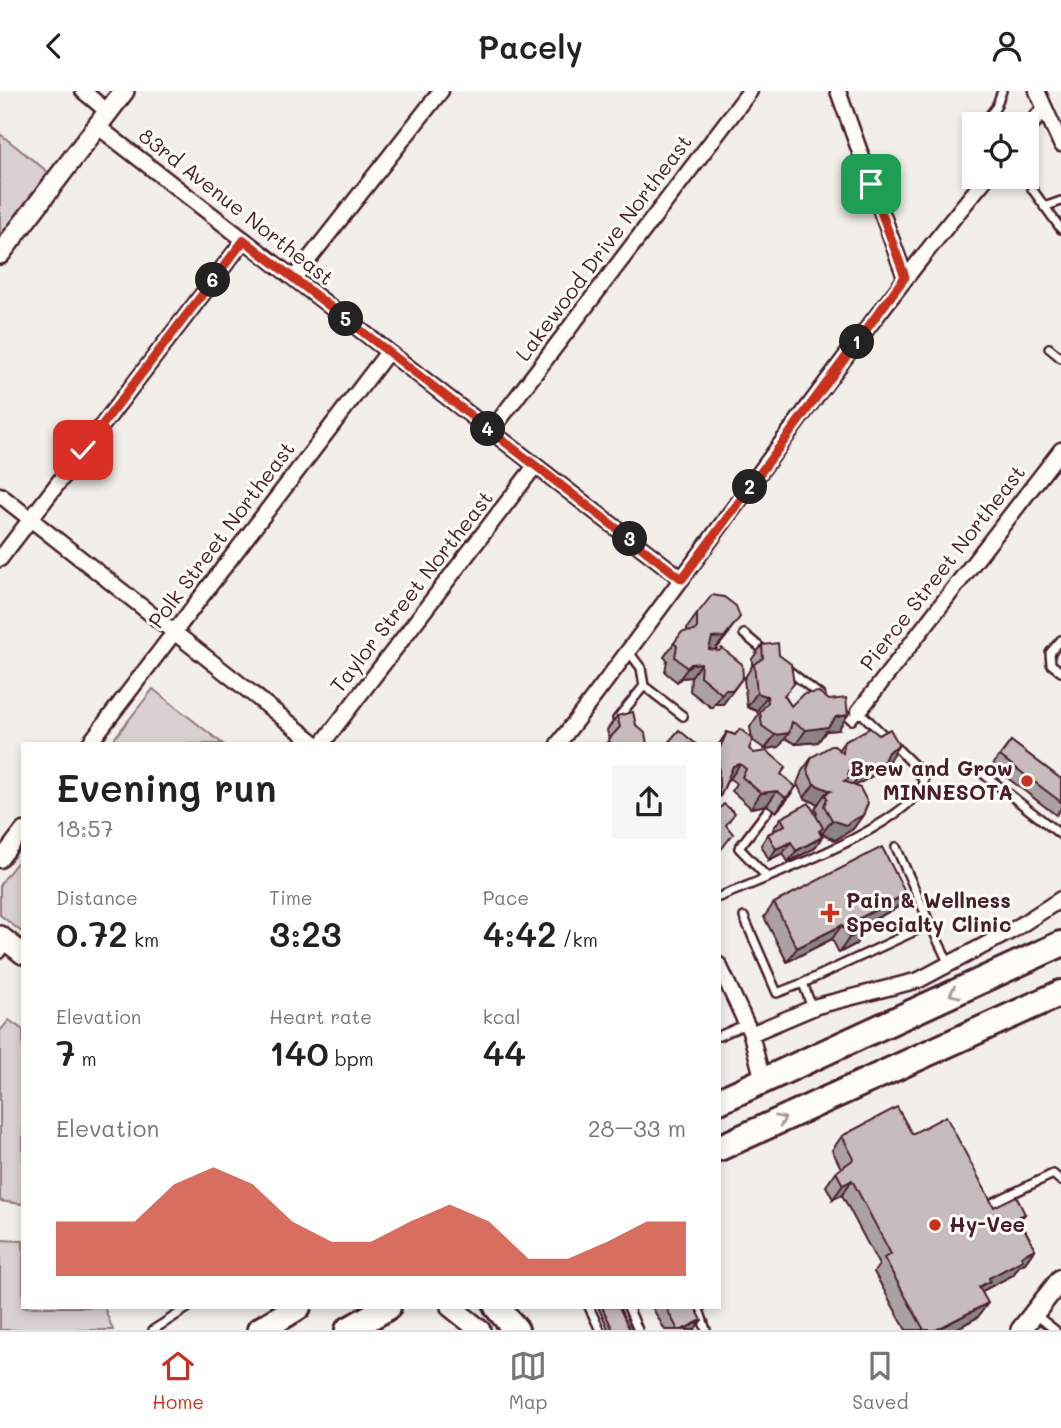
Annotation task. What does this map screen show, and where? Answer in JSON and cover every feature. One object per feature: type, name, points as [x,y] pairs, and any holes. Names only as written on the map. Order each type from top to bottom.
[{"type":"highway","points":[[999,972],[1061,929]]},
{"type":"highway","points":[[721,1100],[1061,944]]},
{"type":"highway","points":[[721,1147],[1059,995]]},
{"type":"highway","points":[[260,1330],[295,1309]]},
{"type":"highway","points":[[348,1330],[385,1309]]},
{"type":"highway","points":[[499,1309],[514,1330]]},
{"type":"street","name":"83rd Avenue Northeast","points":[[83,91],[102,119],[244,240],[682,579]]},
{"type":"street","points":[[0,254],[124,91]]},
{"type":"street","points":[[294,278],[441,91]]},
{"type":"street","name":"Lakewood Drive Northeast","points":[[491,431],[750,91]]},
{"type":"street","points":[[838,91],[905,277]]},
{"type":"street","points":[[1037,91],[1061,143]]},
{"type":"street","points":[[1039,115],[1044,109]]},
{"type":"street","points":[[560,742],[905,277],[978,189]]},
{"type":"street","points":[[0,559],[244,240]]},
{"type":"street","name":"Polk Street Northeast","points":[[91,742],[388,352]]},
{"type":"street","name":"Pierce Street Northeast","points":[[859,712],[1061,450]]},
{"type":"street","name":"Taylor Street Northeast","points":[[324,742],[535,466]]},
{"type":"street","points":[[0,495],[313,742]]},
{"type":"street","points":[[0,860],[21,833]]},
{"type":"street","points":[[748,1029],[812,1007],[919,980],[1013,930],[1061,899]]},
{"type":"street","points":[[721,969],[748,1029],[763,1081]]},
{"type":"street","points":[[1021,1330],[1061,1279]]},
{"type":"street","points":[[454,1309],[480,1330]]},
{"type":"street","points":[[487,1309],[514,1330]]},
{"type":"lane","points":[[990,112],[1002,91]]},
{"type":"lane","points":[[1032,189],[1044,207],[1058,220],[1061,229]]},
{"type":"lane","points":[[1044,207],[1061,201]]},
{"type":"lane","points":[[1049,348],[1061,358]]},
{"type":"lane","points":[[721,896],[836,848],[900,811],[920,795],[924,782],[915,767],[859,712],[852,720],[744,634]]},
{"type":"lane","points":[[1061,640],[1050,653],[1051,664],[1061,672]]},
{"type":"lane","points":[[629,652],[641,668],[644,686],[683,716]]},
{"type":"lane","points":[[617,719],[644,686]]},
{"type":"lane","points":[[981,772],[1061,835]]},
{"type":"lane","points":[[767,877],[738,848],[768,810]]},
{"type":"lane","points":[[896,848],[949,964]]},
{"type":"lane","points":[[744,918],[777,993],[930,925]]},
{"type":"lane","points":[[803,983],[812,1007]]},
{"type":"lane","points":[[721,1033],[748,1029]]},
{"type":"lane","points":[[986,1206],[1053,1174],[1061,1181]]},
{"type":"lane","points":[[153,1330],[185,1309]]},
{"type":"lane","points":[[593,1309],[601,1326]]},
{"type":"lane","points":[[618,1316],[628,1309],[636,1327],[624,1329]]},
{"type":"lane","points":[[699,1309],[706,1330]]},
{"type":"lane","points":[[1034,1314],[1055,1330]]},
{"type":"shaded area","points":[[0,134],[53,176],[0,246]]},
{"type":"shaded area","points":[[153,689],[220,742],[112,742]]},
{"type":"shaded area","points":[[21,858],[21,931],[0,915],[0,884]]},
{"type":"shaded area","points":[[9,1020],[21,1029],[21,1204],[0,1201],[0,1031]]},
{"type":"shaded area","points":[[0,1240],[21,1241],[21,1309],[105,1309],[113,1330],[0,1330]]},
{"type":"building","points":[[712,595],[724,597],[736,606],[740,617],[724,637],[712,638],[709,649],[719,651],[722,648],[742,664],[743,677],[733,690],[725,690],[722,694],[700,676],[701,663],[691,664],[687,668],[675,657],[677,646],[674,643],[682,632],[695,631],[697,614]]},
{"type":"building","points":[[778,643],[779,655],[791,664],[794,684],[784,695],[791,706],[803,694],[819,692],[829,700],[846,698],[848,715],[836,717],[828,727],[806,730],[792,722],[789,733],[775,735],[762,726],[760,712],[768,702],[767,696],[757,693],[754,664],[763,658],[762,645]]},
{"type":"building","points":[[633,712],[636,725],[645,733],[647,742],[610,742],[609,739],[620,727],[617,716]]},
{"type":"building","points":[[870,728],[879,735],[890,729],[899,745],[888,752],[884,761],[861,774],[851,767],[848,774],[850,778],[844,781],[860,788],[868,803],[863,815],[845,825],[832,820],[824,806],[827,798],[825,794],[831,791],[814,784],[807,770],[812,757],[833,745],[843,753],[844,742]]},
{"type":"building","points":[[740,729],[753,739],[749,749],[754,753],[767,751],[786,767],[781,774],[796,787],[786,798],[777,791],[761,793],[742,777],[746,769],[740,764],[733,766],[721,795],[721,746],[727,732],[735,735]]},
{"type":"building","points":[[679,730],[694,742],[669,742]]},
{"type":"building","points":[[1011,741],[1061,779],[1061,802],[1000,756]]},
{"type":"building","points":[[809,803],[823,828],[819,831],[822,837],[796,851],[791,842],[776,849],[768,834],[785,825],[781,818]]},
{"type":"building","points":[[724,804],[735,813],[726,825],[733,834],[721,849],[721,807]]},
{"type":"building","name":"Pain & Wellness Specialty Clinic","points":[[882,847],[906,894],[860,918],[866,929],[849,938],[842,925],[797,948],[774,903]]},
{"type":"building","name":"Hy-Vee","points":[[897,1107],[912,1134],[946,1116],[994,1207],[1016,1196],[1025,1214],[1018,1217],[1035,1249],[1021,1256],[1023,1260],[989,1278],[990,1281],[979,1287],[988,1303],[936,1330],[924,1330],[884,1258],[891,1254],[852,1180],[843,1185],[836,1172],[854,1159],[842,1136]]},
{"type":"building","points":[[603,1309],[620,1309],[630,1330],[613,1330]]},
{"type":"building","points":[[667,1309],[696,1309],[702,1320],[678,1330]]},
{"type":"place","name":"Brew and Grow MINNESOTA","points":[[1027,781]]},
{"type":"place","name":"Pain & Wellness Specialty Clinic","points":[[830,913]]},
{"type":"place","name":"Hy-Vee","points":[[935,1225]]},
{"type":"route","points":[[83,450],[244,240],[682,579],[905,277],[871,184]]}]
